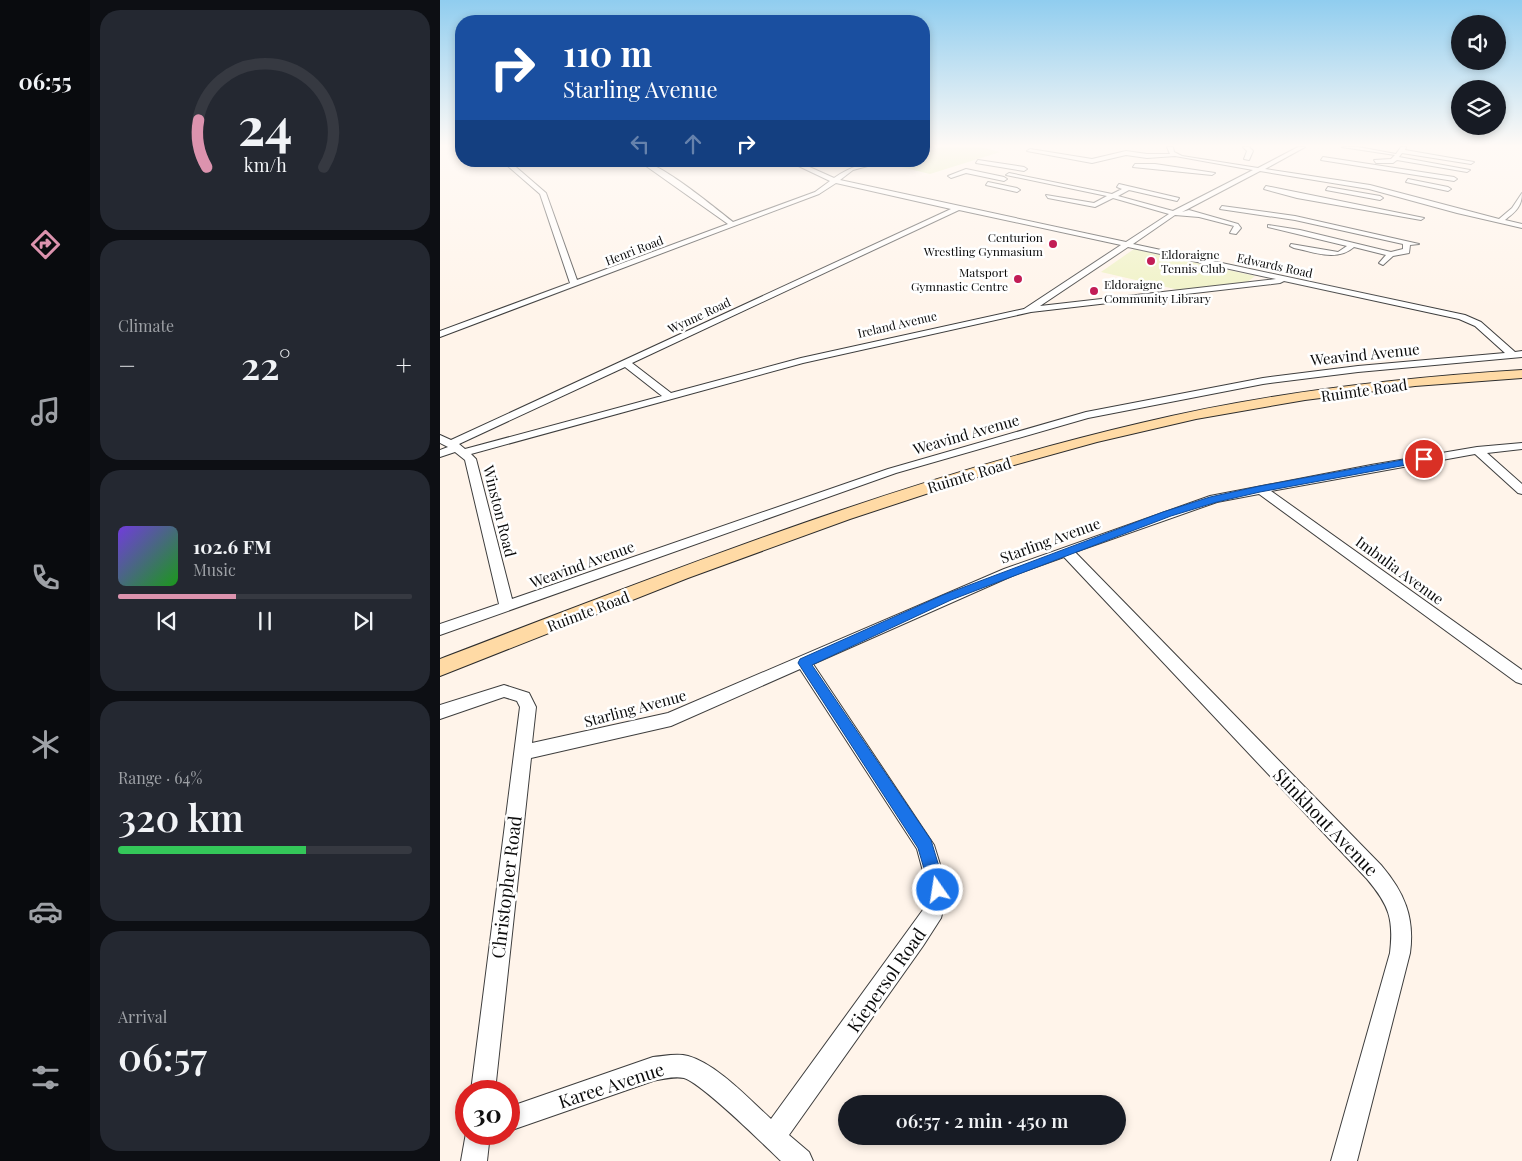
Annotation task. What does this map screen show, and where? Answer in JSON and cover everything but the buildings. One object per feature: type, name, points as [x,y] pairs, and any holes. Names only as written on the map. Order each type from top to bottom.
[{"type":"main road","name":"Ruimte Road","points":[[440,668],[793,534],[976,472],[1092,439],[1270,402],[1408,384],[1522,374]]},
{"type":"street","points":[[547,201],[574,284]]},
{"type":"street","points":[[701,201],[732,224]]},
{"type":"street","name":"Henri Road","points":[[443,331],[795,201]]},
{"type":"street","name":"Edwards Road","points":[[926,201],[1462,318],[1478,324],[1517,354]]},
{"type":"street","points":[[1075,201],[1095,205],[1102,201]]},
{"type":"street","points":[[1129,201],[1229,223],[1238,227],[1234,233]]},
{"type":"street","name":"Ireland Avenue","points":[[440,454],[453,446],[670,397],[801,361],[1027,310],[1178,211],[1198,201]]},
{"type":"street","points":[[1335,201],[1421,218]]},
{"type":"street","points":[[1405,201],[1434,210]]},
{"type":"street","points":[[1422,201],[1522,226]]},
{"type":"street","points":[[1500,220],[1515,209],[1519,201]]},
{"type":"street","points":[[1132,211],[1142,205]]},
{"type":"street","name":"Wynne Road","points":[[453,446],[958,208]]},
{"type":"street","points":[[1222,208],[1327,224],[1415,244]]},
{"type":"street","points":[[1229,223],[1249,211]]},
{"type":"street","points":[[1314,233],[1327,224]]},
{"type":"street","points":[[1270,226],[1314,233],[1352,245],[1391,254],[1406,251],[1406,242]]},
{"type":"street","points":[[1294,246],[1338,254],[1343,253],[1352,245]]},
{"type":"street","points":[[1383,263],[1391,254]]},
{"type":"street","points":[[1027,310],[1292,280]]},
{"type":"street","name":"Weavind Avenue","points":[[440,630],[892,471],[1086,415],[1263,381],[1358,369],[1517,354]]},
{"type":"street","points":[[626,363],[670,397]]},
{"type":"street","name":"Winston Road","points":[[453,446],[472,465],[507,606]]},
{"type":"street","name":"Starling Avenue","points":[[522,753],[671,719],[804,663],[1009,572],[1167,514],[1214,499],[1478,450],[1522,446]]},
{"type":"street","points":[[1478,450],[1522,490]]},
{"type":"street","name":"Imbulia Avenue","points":[[1260,489],[1522,678]]},
{"type":"street","name":"Stinkhout Avenue","points":[[1067,552],[1374,872],[1397,901],[1404,932],[1400,953],[1344,1161]]},
{"type":"street","name":"Kiepersol Road","points":[[774,1136],[916,939],[934,911],[938,890],[925,845],[804,663]]},
{"type":"street","name":"Christopher Road","points":[[440,712],[494,693],[511,692],[523,697],[528,707],[484,1080]]},
{"type":"street","name":"Karee Avenue","points":[[520,1115],[653,1070],[680,1066],[698,1073],[709,1080],[800,1161]]},
{"type":"street","points":[[474,1161],[476,1145]]},
{"type":"green space","name":"Eldoraigne Tennis Club","points":[[1134,249],[1255,276],[1246,283],[1179,290],[1101,272]]},
{"type":"place","name":"Centurion Wrestling Gynmasium","points":[[1053,244]]},
{"type":"place","name":"Eldoraigne Tennis Club","points":[[1151,261]]},
{"type":"place","name":"Matsport Gymnastic Centre","points":[[1018,279]]},
{"type":"place","name":"Eldoraigne Community Library","points":[[1094,291]]},
{"type":"route","points":[[938,890],[925,845],[804,663],[1009,572],[1167,514],[1214,499],[1260,489],[1424,459]]}]
